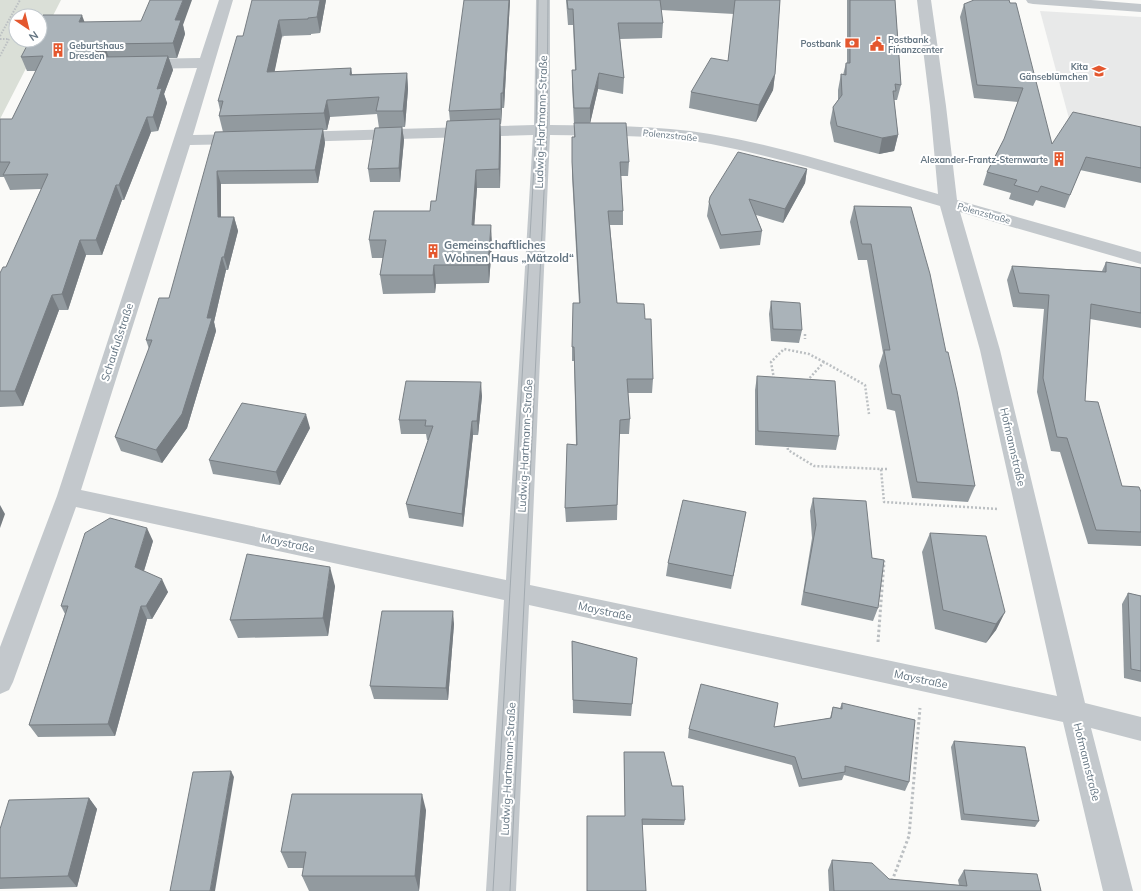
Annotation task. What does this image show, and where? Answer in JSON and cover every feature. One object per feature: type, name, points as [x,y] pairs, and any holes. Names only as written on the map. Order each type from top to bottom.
[{"type":"street","name":"Schaufußstraße","points":[[0,682],[68,496],[183,140],[226,0]]},
{"type":"street","name":"Ludwig-Hartmann-Straße","points":[[502,891],[542,130],[543,0]]},
{"type":"street","name":"Hofmannstraße","points":[[924,0],[938,106],[948,203],[990,350],[1074,712],[1118,891]]},
{"type":"street","points":[[1033,0],[1141,8]]},
{"type":"street","points":[[124,65],[207,63]]},
{"type":"street","name":"Polenzstraße","points":[[183,140],[542,130],[654,132],[710,139],[770,152],[1141,258]]},
{"type":"street","name":"Maystraße","points":[[68,496],[1074,712],[1141,729]]},
{"type":"path","points":[[0,56],[9,39],[0,37],[20,0]]},
{"type":"path","points":[[276,37],[284,36]]},
{"type":"path","points":[[805,334],[806,339]]},
{"type":"path","points":[[774,384],[771,362],[784,349],[809,354],[865,385],[869,414]]},
{"type":"path","points":[[804,385],[824,362]]},
{"type":"path","points":[[787,440],[788,450],[814,466],[887,469]]},
{"type":"path","points":[[881,469],[884,502],[994,508]]},
{"type":"path","points":[[878,560],[884,562],[878,640]]},
{"type":"path","points":[[892,883],[909,836],[920,703]]},
{"type":"shaded area","points":[[0,0],[61,0],[48,25],[48,8],[8,8],[8,48],[36,48],[0,119]]},
{"type":"shaded area","name":"Kita Gänseblümchen","points":[[1040,11],[1141,17],[1141,141],[1071,126]]},
{"type":"building","points":[[150,0],[183,0],[175,20],[181,20],[173,43],[104,44],[98,47],[95,51],[98,55],[104,57],[168,56],[157,89],[162,88],[153,117],[147,117],[119,185],[116,185],[96,240],[80,240],[62,294],[52,295],[15,391],[0,391],[0,273],[3,267],[6,267],[48,174],[3,175],[10,162],[0,162],[0,119],[12,119],[43,56],[21,57],[26,48],[48,48],[48,15],[82,15],[79,22],[141,21]]},
{"type":"building","points":[[252,0],[320,0],[317,17],[308,19],[279,20],[267,72],[351,68],[350,75],[407,73],[403,111],[376,111],[379,97],[327,100],[324,113],[219,116],[223,101],[218,101],[237,36],[243,36]]},
{"type":"building","points":[[464,0],[509,0],[501,109],[449,111]]},
{"type":"building","points":[[567,0],[660,0],[663,23],[618,23],[624,78],[599,73],[590,108],[574,108],[572,70],[576,70],[573,9],[568,9]]},
{"type":"building","points":[[735,0],[780,0],[775,74],[759,105],[691,92],[711,58],[728,61]]},
{"type":"building","points":[[850,0],[895,0],[901,85],[895,84],[896,91],[893,91],[898,135],[882,138],[837,126],[833,107],[842,95],[841,74],[846,75],[846,63],[850,63]]},
{"type":"building","points":[[974,0],[1009,0],[1010,3],[1016,3],[1052,144],[1073,112],[1141,127],[1141,168],[1086,157],[1070,195],[1041,186],[1038,192],[1014,185],[1017,180],[987,172],[1004,139],[1023,88],[977,85],[964,4]]},
{"type":"building","points":[[500,119],[499,169],[476,170],[472,225],[491,225],[488,265],[434,265],[433,275],[380,275],[386,240],[369,240],[374,211],[430,211],[431,201],[436,201],[447,121]]},
{"type":"building","points":[[574,123],[626,123],[629,162],[620,162],[623,211],[608,211],[617,303],[644,304],[645,319],[651,319],[653,379],[627,379],[630,419],[620,420],[617,505],[565,508],[567,444],[577,445],[574,347],[572,347],[573,303],[580,303],[572,162],[572,137],[575,137]]},
{"type":"building","points":[[402,127],[399,168],[368,169],[375,128]]},
{"type":"building","points":[[323,129],[315,170],[217,171],[218,217],[234,217],[224,257],[222,257],[207,318],[212,318],[182,414],[156,450],[115,437],[152,340],[146,340],[159,298],[169,298],[215,132]]},
{"type":"building","points":[[738,152],[807,169],[785,209],[749,199],[762,231],[721,235],[709,202],[710,197]]},
{"type":"building","points":[[854,206],[911,207],[930,274],[946,352],[948,352],[957,391],[975,486],[917,482],[900,395],[892,394],[884,350],[890,350],[871,244],[862,244]]},
{"type":"building","points":[[1106,262],[1141,268],[1141,313],[1091,304],[1085,401],[1098,402],[1122,486],[1139,487],[1141,492],[1141,532],[1096,530],[1067,438],[1057,437],[1043,378],[1049,295],[1019,293],[1012,266],[1106,272]]},
{"type":"building","points":[[771,301],[800,303],[802,330],[773,329]]},
{"type":"building","points":[[757,376],[835,381],[839,436],[758,431]]},
{"type":"building","points":[[406,381],[481,382],[477,421],[472,421],[462,514],[406,504],[433,426],[425,426],[426,420],[399,420]]},
{"type":"building","points":[[242,403],[306,414],[276,472],[209,460]]},
{"type":"building","points":[[813,498],[866,501],[872,558],[884,560],[878,608],[804,592],[816,525]]},
{"type":"building","points":[[683,500],[746,512],[733,576],[668,563]]},
{"type":"building","points":[[110,518],[147,528],[135,567],[162,579],[146,606],[141,606],[108,724],[29,725],[68,606],[61,606],[85,533]]},
{"type":"building","points":[[930,533],[986,536],[1005,612],[996,624],[943,610]]},
{"type":"building","points":[[247,554],[330,567],[323,618],[230,620]]},
{"type":"building","points":[[1128,593],[1141,596],[1141,671],[1131,669]]},
{"type":"building","points":[[382,611],[453,611],[446,688],[370,686]]},
{"type":"building","points":[[572,641],[637,658],[632,704],[573,700]]},
{"type":"building","points":[[701,684],[778,703],[774,727],[831,718],[833,707],[842,709],[842,703],[915,720],[909,782],[845,766],[845,772],[802,779],[795,757],[689,729]]},
{"type":"building","points":[[954,741],[1025,747],[1039,821],[964,814]]},
{"type":"building","points":[[624,752],[664,752],[672,786],[683,786],[685,820],[642,819],[646,891],[587,891],[587,816],[625,816]]},
{"type":"building","points":[[231,771],[210,891],[170,891],[193,772]]},
{"type":"building","points":[[292,794],[422,794],[415,876],[302,876],[306,852],[281,852]]},
{"type":"building","points":[[89,798],[68,876],[0,878],[0,829],[9,800]]},
{"type":"building","points":[[832,860],[872,863],[889,879],[967,886],[964,870],[1037,874],[1041,891],[834,891]]},
{"type":"tram line","points":[[493,891],[536,131],[538,0]]},
{"type":"tram line","points":[[510,891],[547,130],[548,0]]},
{"type":"place","name":"Postbank","points":[[852,43]]},
{"type":"place","name":"Postbank Finanzcenter","points":[[877,44]]},
{"type":"place","name":"Geburtshaus Dresden","points":[[58,50]]},
{"type":"place","name":"Kita Gänseblümchen","points":[[1099,71]]},
{"type":"place","name":"Alexander-Frantz-Sternwarte","points":[[1059,159]]},
{"type":"place","name":"Gemeinschaftliches Wohnen Haus „Mätzold“","points":[[433,251]]}]
